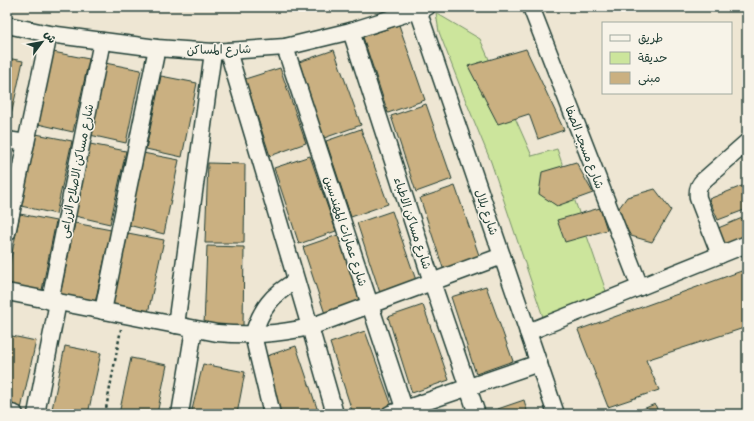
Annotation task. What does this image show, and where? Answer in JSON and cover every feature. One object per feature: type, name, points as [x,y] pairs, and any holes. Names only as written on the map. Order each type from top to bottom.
[{"type":"street","name":"شارع مسجد الصفا","points":[[530,7],[640,287]]},
{"type":"street","name":"شارع المساكن","points":[[7,25],[49,34],[102,41],[157,48],[212,52],[285,47],[351,31],[422,9]]},
{"type":"street","name":"شارع بلال","points":[[422,9],[502,256],[556,414]]},
{"type":"street","name":"شارع مساكن الاطباء","points":[[351,31],[432,282],[477,414]]},
{"type":"street","points":[[7,233],[49,34]]},
{"type":"street","name":"شارع مساكن الاصلاح الزراعى","points":[[36,414],[54,302],[102,41]]},
{"type":"street","name":"شارع عمارات المهندسين","points":[[285,47],[370,305],[400,412]]},
{"type":"street","points":[[103,311],[157,48]]},
{"type":"street","points":[[228,51],[335,414]]},
{"type":"street","points":[[176,325],[212,52]]},
{"type":"street","points":[[7,140],[26,143]]},
{"type":"street","points":[[720,255],[698,198],[698,188],[700,183],[747,142]]},
{"type":"street","points":[[528,332],[747,244]]},
{"type":"street","points":[[7,292],[194,329],[217,333],[253,335],[287,332],[310,327],[502,256]]},
{"type":"street","points":[[272,414],[253,335],[259,319],[268,303],[276,294],[296,281]]},
{"type":"street","points":[[180,414],[194,329]]},
{"type":"street","points":[[400,412],[539,363]]},
{"type":"street","points":[[7,412],[15,414]]},
{"type":"path","points":[[105,414],[124,315]]},
{"type":"green space","points":[[436,13],[480,39],[532,156],[557,149],[607,294],[544,320],[491,162],[439,32]]},
{"type":"building","points":[[399,25],[425,100],[388,113],[363,37]]},
{"type":"building","points":[[526,49],[564,130],[538,139],[529,114],[498,124],[468,66]]},
{"type":"building","points":[[334,50],[361,125],[324,138],[299,62]]},
{"type":"building","points":[[53,52],[89,59],[73,132],[38,124]]},
{"type":"building","points":[[7,58],[23,61],[7,134]]},
{"type":"building","points":[[105,63],[141,70],[126,143],[90,135]]},
{"type":"building","points":[[280,68],[306,143],[270,156],[245,79]]},
{"type":"building","points":[[161,76],[197,83],[182,157],[146,149]]},
{"type":"building","points":[[426,104],[452,179],[416,192],[391,116]]},
{"type":"building","points":[[361,129],[388,204],[351,217],[326,141]]},
{"type":"building","points":[[36,134],[72,141],[56,214],[21,206]]},
{"type":"building","points":[[90,144],[126,151],[110,224],[75,216]]},
{"type":"building","points":[[143,153],[179,160],[164,234],[128,225]]},
{"type":"building","points":[[310,156],[336,231],[299,244],[274,168]]},
{"type":"building","points":[[576,162],[593,193],[557,206],[539,194],[542,172]]},
{"type":"building","points":[[208,163],[245,164],[244,243],[205,243]]},
{"type":"building","points":[[747,184],[747,209],[718,220],[709,199]]},
{"type":"building","points":[[455,186],[481,261],[445,274],[420,198]]},
{"type":"building","points":[[655,189],[671,210],[652,242],[631,236],[616,212],[627,197]]},
{"type":"building","points":[[600,208],[607,230],[565,242],[557,220]]},
{"type":"building","points":[[392,211],[418,286],[382,299],[357,223]]},
{"type":"building","points":[[20,214],[56,221],[41,295],[7,287],[7,277]]},
{"type":"building","points":[[747,216],[747,243],[720,253],[711,231]]},
{"type":"building","points":[[75,223],[111,230],[95,303],[60,295]]},
{"type":"building","points":[[128,233],[164,240],[148,313],[112,305]]},
{"type":"building","points":[[338,235],[361,302],[325,314],[303,247]]},
{"type":"building","points":[[207,246],[244,247],[243,327],[204,326]]},
{"type":"building","points":[[747,269],[747,327],[646,360],[659,390],[608,407],[578,330]]},
{"type":"building","points":[[486,286],[513,361],[476,374],[451,297]]},
{"type":"building","points":[[423,305],[449,380],[412,393],[388,317]]},
{"type":"building","points":[[365,331],[392,406],[369,414],[353,414],[330,343]]},
{"type":"building","points":[[7,335],[36,341],[20,414],[7,411]]},
{"type":"building","points":[[65,346],[101,353],[88,414],[51,414]]},
{"type":"building","points":[[296,346],[319,414],[279,414],[261,358]]},
{"type":"building","points":[[131,358],[167,365],[157,414],[119,414]]},
{"type":"building","points":[[203,364],[245,372],[237,414],[191,414]]},
{"type":"building","points":[[524,400],[528,414],[489,414],[489,412]]},
{"type":"building","points":[[655,404],[659,414],[631,414]]}]
